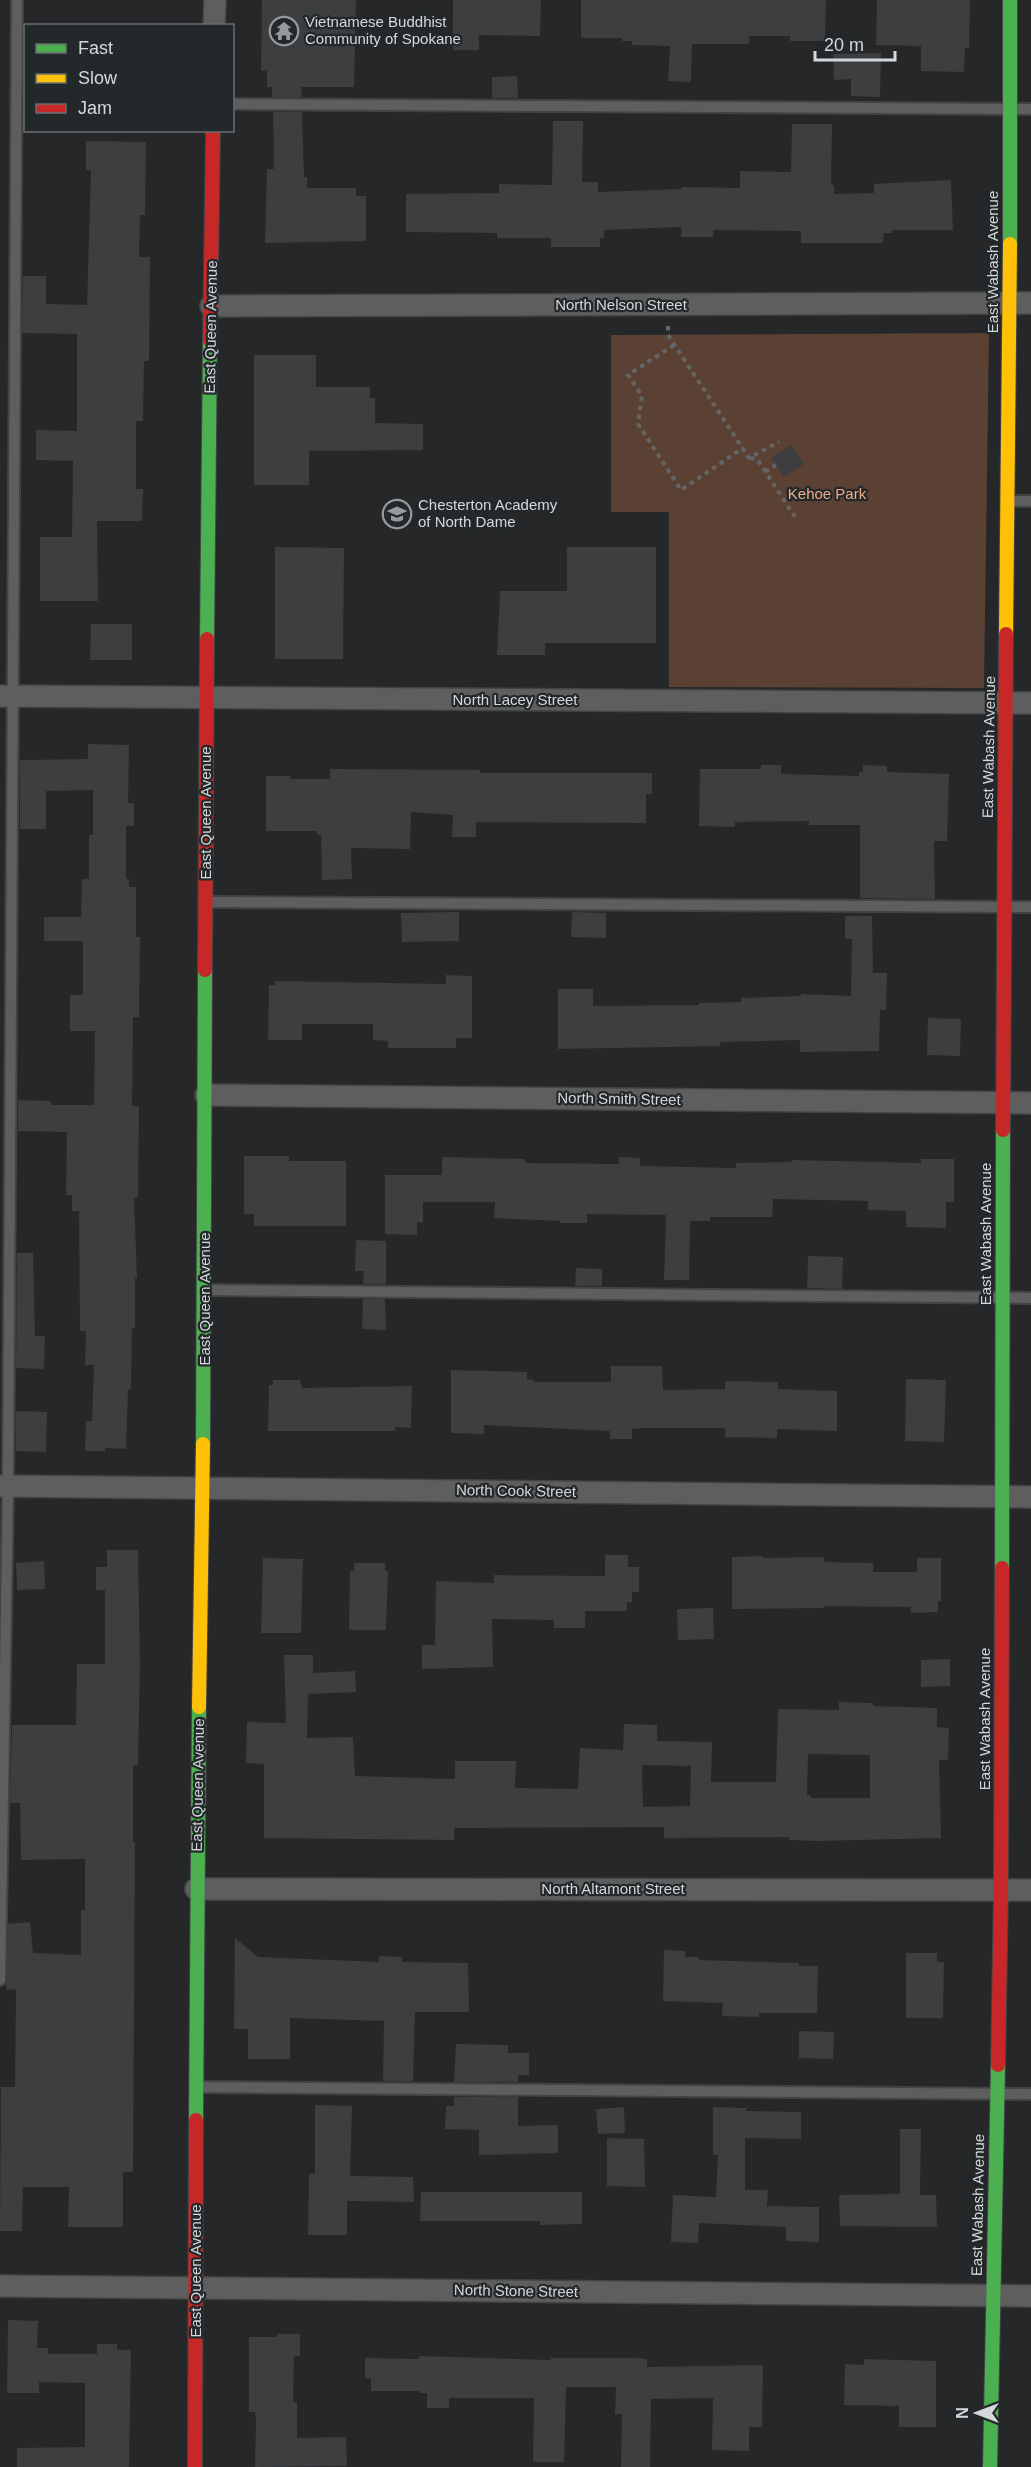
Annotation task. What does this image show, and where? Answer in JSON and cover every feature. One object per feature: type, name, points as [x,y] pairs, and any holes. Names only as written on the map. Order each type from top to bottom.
[{"type":"street","points":[[214,24],[215,0]]},
{"type":"street","name":"East Wabash Avenue","points":[[990,2467],[1000,1890],[1010,0]]},
{"type":"street","name":"East Queen Avenue","points":[[195,2467],[196,1889],[205,1290],[206,698],[213,132]]},
{"type":"street","name":"North Nelson Street","points":[[211,306],[1031,303]]},
{"type":"street","name":"North Lacey Street","points":[[7,696],[1031,703]]},
{"type":"street","name":"North Smith Street","points":[[206,1095],[1031,1103]]},
{"type":"street","name":"North Cook Street","points":[[4,1486],[1031,1497]]},
{"type":"street","name":"North Altamont Street","points":[[196,1889],[1031,1890]]},
{"type":"street","name":"North Stone Street","points":[[0,2286],[1031,2296]]},
{"type":"lane","points":[[0,1980],[7,696],[17,0]]},
{"type":"lane","points":[[234,104],[1031,109]]},
{"type":"lane","points":[[1009,501],[1031,501]]},
{"type":"lane","points":[[206,902],[1031,907]]},
{"type":"lane","points":[[205,1290],[1031,1298]]},
{"type":"lane","points":[[196,2087],[1031,2094]]},
{"type":"path","points":[[668,304],[668,335],[743,448],[757,459],[795,517]]},
{"type":"path","points":[[674,345],[628,375],[642,396],[638,424],[681,490],[743,448]]},
{"type":"path","points":[[751,456],[779,442]]},
{"type":"path","points":[[765,472],[776,465]]},
{"type":"green space","name":"Kehoe Park","points":[[989,333],[984,688],[669,687],[669,512],[611,512],[611,335]]},
{"type":"building","points":[[262,0],[356,0],[354,87],[301,87],[302,97],[272,97],[272,87],[267,87],[267,70],[261,71]]},
{"type":"building","points":[[453,0],[541,0],[540,36],[479,35],[479,50],[453,50]]},
{"type":"building","points":[[581,0],[826,0],[825,41],[790,41],[790,36],[749,36],[749,44],[692,44],[691,82],[668,81],[670,46],[632,45],[632,41],[622,41],[622,38],[581,38]]},
{"type":"building","points":[[877,0],[970,0],[969,48],[965,48],[964,72],[921,71],[921,46],[876,45]]},
{"type":"building","points":[[881,53],[880,97],[851,96],[851,79],[834,80],[833,54]]},
{"type":"building","points":[[517,76],[518,98],[492,98],[492,77]]},
{"type":"building","points":[[273,112],[302,112],[304,177],[307,177],[307,188],[356,188],[356,196],[366,196],[366,241],[265,243],[267,169],[274,169]]},
{"type":"building","points":[[553,121],[583,121],[582,182],[598,182],[598,192],[681,189],[682,187],[740,188],[740,171],[791,172],[792,124],[832,124],[831,185],[834,185],[834,194],[874,193],[874,184],[951,180],[953,230],[892,230],[892,233],[884,233],[883,243],[801,243],[801,231],[713,230],[713,237],[681,237],[681,227],[604,230],[604,238],[600,238],[600,247],[551,247],[551,238],[497,238],[497,233],[406,232],[406,194],[499,193],[499,184],[552,185]]},
{"type":"building","points":[[86,141],[146,142],[145,215],[140,215],[139,257],[150,257],[149,361],[144,361],[143,421],[136,421],[136,489],[143,489],[142,521],[97,521],[98,601],[40,601],[40,537],[72,537],[73,461],[36,460],[36,430],[77,431],[77,334],[22,333],[23,276],[46,276],[46,304],[87,305],[91,170],[86,170]]},
{"type":"building","points":[[254,355],[316,355],[316,387],[370,387],[370,398],[375,398],[375,423],[423,424],[423,450],[309,451],[309,485],[254,485]]},
{"type":"building","points":[[791,445],[804,464],[784,477],[771,458]]},
{"type":"building","points":[[275,547],[344,548],[343,659],[275,659]]},
{"type":"building","points":[[567,547],[656,547],[656,643],[545,643],[545,655],[497,655],[500,591],[567,591]]},
{"type":"building","points":[[91,624],[132,624],[132,660],[90,660]]},
{"type":"building","points":[[88,744],[129,745],[128,803],[134,803],[134,826],[126,826],[126,879],[129,879],[129,887],[136,887],[136,937],[140,937],[139,1017],[133,1017],[132,1106],[139,1106],[138,1197],[134,1198],[137,1278],[135,1278],[135,1328],[132,1328],[131,1389],[128,1389],[126,1449],[105,1448],[105,1451],[85,1451],[86,1421],[92,1421],[94,1365],[85,1365],[86,1331],[80,1331],[79,1211],[72,1211],[72,1195],[66,1195],[67,1132],[18,1131],[18,1100],[51,1101],[51,1105],[94,1105],[95,1031],[70,1031],[70,995],[83,995],[83,941],[44,941],[44,917],[81,917],[82,879],[89,879],[89,835],[93,835],[93,790],[46,791],[46,829],[20,829],[20,760],[88,759]]},
{"type":"building","points":[[761,765],[781,765],[781,774],[859,776],[859,772],[863,772],[863,765],[887,766],[887,772],[949,774],[947,841],[934,841],[935,899],[860,898],[860,825],[809,825],[809,821],[735,822],[735,827],[699,826],[700,769],[761,769]]},
{"type":"building","points":[[330,769],[480,770],[480,773],[652,773],[652,794],[646,794],[646,823],[476,822],[476,837],[452,837],[453,815],[411,812],[410,849],[351,848],[352,879],[322,880],[321,835],[317,835],[317,831],[266,831],[266,776],[290,776],[290,779],[330,779]]},
{"type":"building","points":[[459,912],[459,941],[402,942],[401,913]]},
{"type":"building","points":[[572,912],[606,913],[606,938],[571,937]]},
{"type":"building","points":[[845,916],[872,916],[873,973],[887,973],[886,1010],[880,1010],[879,1051],[800,1052],[800,1040],[720,1042],[720,1046],[558,1049],[558,989],[593,989],[593,1006],[699,1005],[699,1003],[741,1002],[741,998],[801,996],[801,994],[851,996],[852,939],[845,939]]},
{"type":"building","points":[[446,975],[472,976],[472,1038],[456,1038],[456,1048],[388,1048],[388,1041],[373,1040],[373,1024],[302,1024],[302,1040],[268,1040],[269,985],[275,985],[275,981],[446,984]]},
{"type":"building","points":[[928,1018],[961,1019],[960,1056],[927,1055]]},
{"type":"building","points":[[244,1156],[289,1156],[289,1161],[346,1161],[346,1226],[254,1226],[254,1214],[244,1214]]},
{"type":"building","points":[[442,1157],[525,1159],[525,1163],[619,1164],[619,1157],[640,1158],[640,1166],[736,1168],[736,1163],[792,1162],[792,1160],[921,1163],[921,1159],[954,1159],[954,1202],[946,1202],[946,1228],[906,1227],[906,1211],[868,1210],[868,1201],[773,1199],[772,1217],[710,1217],[710,1221],[690,1221],[689,1280],[664,1280],[666,1215],[587,1214],[587,1223],[560,1223],[560,1221],[494,1218],[495,1202],[423,1202],[423,1223],[417,1222],[417,1235],[385,1234],[385,1175],[442,1175]]},
{"type":"building","points":[[356,1240],[386,1241],[386,1284],[363,1284],[364,1271],[355,1271]]},
{"type":"building","points":[[17,1253],[33,1253],[35,1336],[45,1336],[44,1369],[16,1368]]},
{"type":"building","points":[[808,1256],[843,1257],[842,1289],[807,1288]]},
{"type":"building","points":[[576,1268],[602,1269],[602,1286],[575,1286]]},
{"type":"building","points":[[363,1299],[385,1299],[386,1330],[362,1329]]},
{"type":"building","points":[[611,1366],[662,1366],[663,1390],[725,1389],[725,1381],[778,1382],[778,1389],[837,1391],[837,1431],[777,1429],[777,1438],[725,1437],[725,1428],[644,1428],[632,1429],[632,1439],[610,1439],[610,1431],[484,1425],[484,1434],[451,1433],[451,1370],[527,1372],[527,1379],[534,1380],[534,1382],[611,1382]]},
{"type":"building","points":[[906,1379],[946,1380],[944,1442],[905,1441]]},
{"type":"building","points":[[273,1380],[300,1380],[302,1388],[412,1386],[411,1428],[395,1427],[395,1431],[268,1431],[269,1385],[273,1385]]},
{"type":"building","points":[[16,1411],[47,1412],[46,1452],[16,1451]]},
{"type":"building","points":[[107,1550],[138,1550],[140,1664],[138,1765],[133,1765],[133,1842],[135,1842],[133,2172],[123,2172],[123,2227],[68,2227],[69,2187],[23,2187],[22,2231],[0,2231],[1,2087],[15,2087],[16,1990],[6,1989],[8,1924],[30,1922],[33,1953],[81,1955],[81,1910],[85,1910],[85,1859],[21,1860],[20,1803],[10,1803],[12,1725],[76,1725],[77,1664],[105,1664],[105,1590],[96,1590],[96,1567],[107,1567]]},
{"type":"building","points":[[605,1555],[628,1555],[628,1567],[639,1567],[639,1592],[632,1592],[632,1602],[627,1602],[627,1611],[585,1611],[585,1628],[554,1628],[554,1620],[492,1619],[493,1667],[422,1669],[422,1645],[435,1645],[436,1581],[494,1583],[494,1575],[605,1576]]},
{"type":"building","points":[[763,1556],[763,1558],[824,1557],[824,1562],[873,1563],[873,1572],[917,1572],[917,1558],[941,1558],[941,1601],[938,1601],[938,1612],[911,1613],[911,1607],[824,1606],[824,1608],[732,1609],[732,1557]]},
{"type":"building","points":[[263,1558],[303,1559],[301,1633],[261,1633]]},
{"type":"building","points":[[44,1561],[45,1589],[17,1590],[16,1563]]},
{"type":"building","points":[[354,1563],[385,1563],[385,1571],[388,1571],[386,1630],[349,1630],[350,1571],[354,1571]]},
{"type":"building","points":[[713,1608],[714,1639],[678,1640],[677,1609]]},
{"type":"building","points":[[284,1655],[313,1655],[313,1673],[355,1671],[356,1692],[308,1694],[307,1738],[353,1737],[355,1776],[455,1779],[455,1761],[516,1761],[515,1788],[578,1789],[580,1748],[623,1750],[624,1724],[657,1725],[657,1741],[712,1742],[711,1782],[776,1782],[778,1709],[839,1710],[839,1702],[873,1703],[873,1706],[937,1708],[937,1727],[949,1728],[948,1760],[939,1760],[941,1838],[816,1841],[789,1840],[789,1837],[664,1838],[664,1827],[454,1828],[454,1840],[264,1838],[264,1764],[246,1763],[247,1722],[286,1723]],"holes":[[[808,1754],[870,1755],[870,1798],[811,1798],[811,1795],[807,1795]],[[642,1765],[691,1766],[690,1806],[643,1807]]]},
{"type":"building","points":[[950,1659],[950,1686],[921,1687],[921,1660]]},
{"type":"building","points":[[235,1938],[258,1957],[379,1962],[379,1956],[402,1957],[402,1962],[468,1963],[469,2012],[415,2012],[413,2081],[383,2081],[384,2021],[290,2018],[290,2059],[248,2059],[248,2029],[234,2029]]},
{"type":"building","points":[[664,1950],[685,1951],[685,1957],[699,1957],[699,1960],[799,1963],[799,1966],[818,1966],[817,2013],[759,2013],[759,2017],[722,2016],[723,2003],[663,2001]]},
{"type":"building","points":[[906,1953],[937,1953],[937,1962],[944,1962],[943,2018],[906,2018]]},
{"type":"building","points":[[799,2031],[834,2032],[833,2059],[799,2058]]},
{"type":"building","points":[[456,2044],[508,2045],[508,2053],[529,2053],[529,2075],[518,2075],[518,2082],[454,2082]]},
{"type":"building","points":[[454,2097],[518,2097],[518,2126],[558,2125],[558,2153],[479,2155],[479,2130],[445,2129],[446,2106],[454,2106]]},
{"type":"building","points":[[315,2105],[352,2106],[350,2176],[413,2177],[414,2202],[347,2201],[347,2235],[308,2235],[309,2174],[315,2174]]},
{"type":"building","points":[[624,2107],[625,2133],[598,2134],[596,2109]]},
{"type":"building","points":[[713,2107],[746,2108],[746,2111],[801,2112],[801,2139],[745,2138],[745,2190],[768,2190],[767,2206],[819,2207],[819,2242],[786,2241],[786,2227],[699,2223],[698,2243],[671,2242],[673,2195],[716,2197],[718,2155],[713,2155]]},
{"type":"building","points":[[900,2129],[921,2129],[920,2195],[936,2195],[937,2227],[840,2226],[839,2195],[900,2194]]},
{"type":"building","points":[[607,2138],[644,2139],[645,2187],[607,2186]]},
{"type":"building","points":[[421,2192],[582,2192],[582,2224],[540,2225],[540,2221],[420,2221]]},
{"type":"building","points":[[8,2320],[38,2321],[37,2348],[48,2348],[48,2354],[97,2354],[97,2344],[117,2344],[117,2350],[131,2350],[129,2467],[17,2467],[17,2448],[85,2447],[85,2383],[39,2382],[39,2393],[7,2393]]},
{"type":"building","points":[[277,2334],[300,2334],[300,2356],[294,2356],[293,2402],[297,2402],[297,2438],[346,2437],[347,2466],[255,2467],[256,2421],[255,2412],[249,2412],[249,2337],[277,2337]]},
{"type":"building","points":[[419,2356],[551,2360],[551,2358],[636,2358],[647,2359],[647,2367],[763,2365],[762,2427],[749,2427],[749,2451],[712,2450],[713,2398],[651,2399],[650,2467],[621,2467],[622,2414],[615,2414],[616,2387],[566,2387],[564,2462],[533,2462],[534,2398],[449,2398],[449,2408],[427,2408],[427,2393],[371,2391],[371,2378],[365,2378],[365,2358],[419,2359]]},
{"type":"building","points":[[864,2359],[936,2361],[936,2427],[899,2427],[899,2406],[844,2405],[845,2364],[864,2365]]},
{"type":"traffic: fast","points":[[1010,0],[1010,244]]},
{"type":"traffic: fast","points":[[207,639],[210,340]]},
{"type":"traffic: fast","points":[[203,1444],[205,970]]},
{"type":"traffic: fast","points":[[1002,1568],[1003,1130]]},
{"type":"traffic: fast","points":[[196,2120],[199,1707]]},
{"type":"traffic: fast","points":[[990,2467],[998,2065]]},
{"type":"traffic: slow","points":[[1006,634],[1010,244]]},
{"type":"traffic: slow","points":[[199,1707],[203,1444]]},
{"type":"traffic: jam","points":[[210,340],[213,132]]},
{"type":"traffic: jam","points":[[1003,1130],[1006,634]]},
{"type":"traffic: jam","points":[[205,970],[207,639]]},
{"type":"traffic: jam","points":[[998,2065],[1002,1568]]},
{"type":"traffic: jam","points":[[195,2467],[196,2120]]},
{"type":"place","name":"Vietnamese Buddhist Community of Spokane","points":[[284,31]]},
{"type":"place","name":"Chesterton Academy of North Dame","points":[[397,514]]}]
